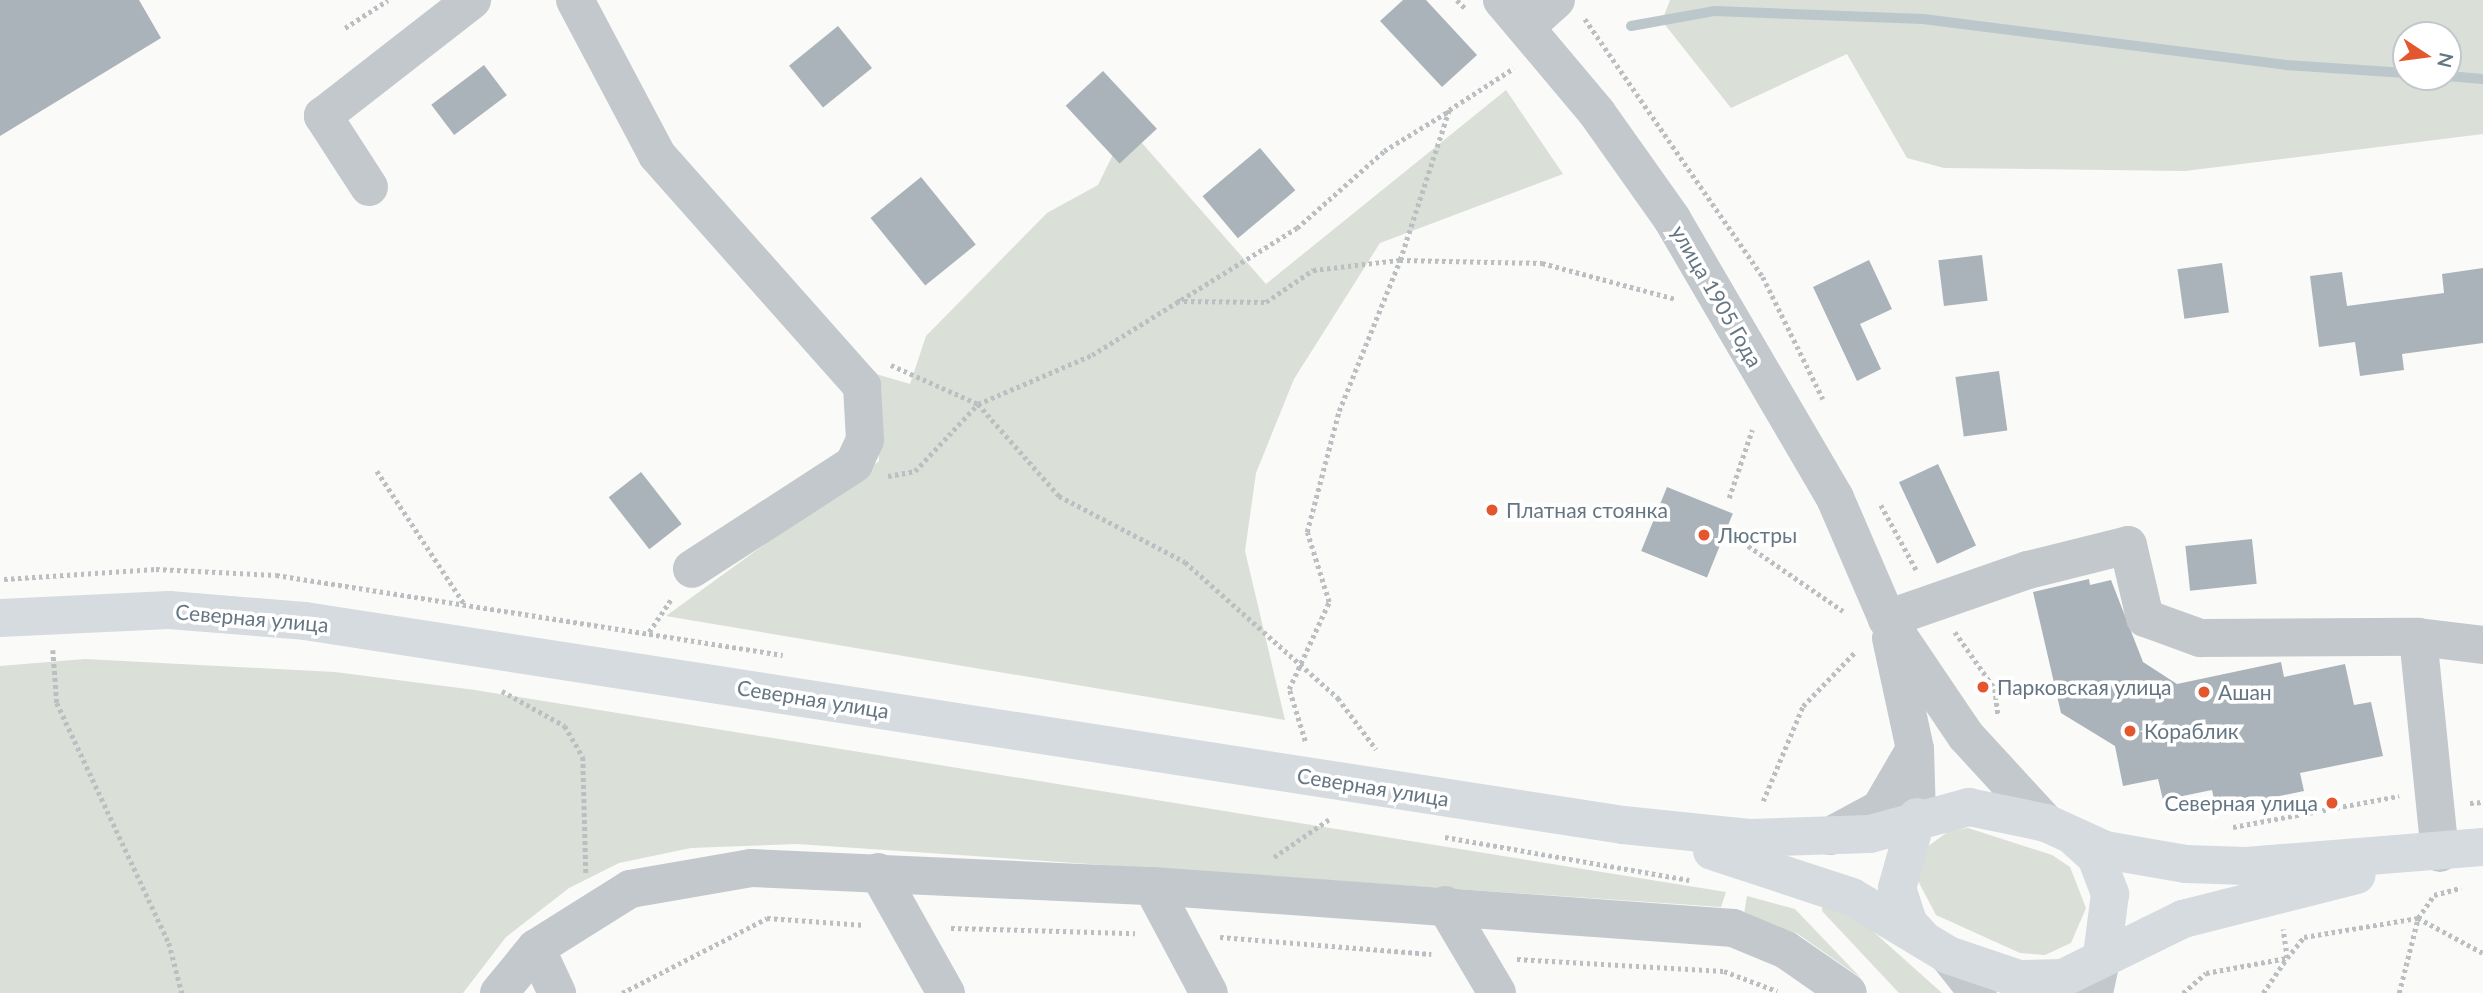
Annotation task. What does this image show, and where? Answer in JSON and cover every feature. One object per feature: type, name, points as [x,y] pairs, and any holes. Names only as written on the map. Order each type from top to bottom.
[{"type":"main road","name":"Северная улица","points":[[0,618],[169,610],[305,621],[1623,825],[1800,841],[1870,834],[1917,817],[1969,807],[2059,829],[2105,849],[2186,864],[2440,853],[2483,847]]},
{"type":"main road","name":"Северная улица","points":[[1917,817],[1897,888],[1909,925],[1938,949]]},
{"type":"main road","name":"Северная улица","points":[[1623,825],[1813,881],[1887,916],[1938,949],[1981,970],[2046,980],[2079,973],[2102,956],[2183,919],[2440,853]]},
{"type":"main road","points":[[2059,829],[2096,857],[2110,894],[2102,956]]},
{"type":"street","points":[[369,187],[323,116],[472,0]]},
{"type":"street","points":[[575,0],[657,155],[862,386],[865,440],[854,464],[827,487],[692,569]]},
{"type":"street","points":[[1504,25],[1556,0]]},
{"type":"street","name":"улица 1905 Года","points":[[1504,25],[1672,219],[1835,498],[1870,627],[1915,749],[1917,817]]},
{"type":"street","points":[[1870,627],[2028,570],[2128,545],[2145,618],[2200,638],[2418,637],[2483,645]]},
{"type":"street","name":"улица 1905 Года","points":[[1870,627],[1981,756],[2059,829]]},
{"type":"street","points":[[2418,637],[2438,805],[2440,853]]},
{"type":"street","points":[[1829,836],[1880,809],[1915,749]]},
{"type":"street","points":[[499,993],[536,948],[587,910],[630,889],[691,875],[751,868],[1152,886],[1445,905],[1733,928],[1786,950],[1848,993]]},
{"type":"street","points":[[878,872],[946,993]]},
{"type":"street","points":[[1152,886],[1175,934],[1209,993]]},
{"type":"street","points":[[1445,905],[1497,993]]},
{"type":"street","points":[[536,948],[557,993]]},
{"type":"street","points":[[1938,949],[1978,993]]},
{"type":"street","points":[[2094,993],[2102,956]]},
{"type":"path","points":[[345,28],[388,0]]},
{"type":"path","points":[[827,487],[915,471],[978,404],[1092,355],[1297,228],[1384,151],[1520,63],[1504,25],[1457,0]]},
{"type":"path","points":[[1306,743],[1289,690],[1297,661],[1329,602],[1307,532],[1339,411],[1400,260],[1449,110]]},
{"type":"path","points":[[1177,302],[1266,302],[1313,270],[1400,260],[1542,263],[1676,299]]},
{"type":"path","points":[[1671,287],[1682,310]]},
{"type":"path","points":[[880,360],[978,404],[1059,496],[1185,562],[1338,698],[1380,755],[1368,753]]},
{"type":"path","points":[[1729,498],[1755,423],[1763,433]]},
{"type":"path","points":[[377,471],[466,605]]},
{"type":"path","points":[[1731,534],[1844,611]]},
{"type":"path","points":[[0,579],[156,569],[276,575],[799,658]]},
{"type":"path","points":[[1839,599],[1849,624]]},
{"type":"path","points":[[1760,809],[1803,706],[1859,648],[1870,627]]},
{"type":"path","points":[[1859,648],[1864,660]]},
{"type":"path","points":[[53,649],[57,703],[169,943],[182,993]]},
{"type":"path","points":[[498,682],[498,688],[565,726],[583,757],[587,910]]},
{"type":"path","points":[[1292,741],[1318,745]]},
{"type":"path","points":[[2223,829],[2392,794],[2438,805],[2483,802]]},
{"type":"path","points":[[1224,892],[1331,818]]},
{"type":"path","points":[[2399,993],[2418,918],[2434,895],[2470,886]]},
{"type":"path","points":[[622,993],[767,918],[907,927],[1175,934],[1475,957],[1724,971],[1781,993]]},
{"type":"path","points":[[2263,993],[2304,937],[2418,918],[2483,953]]},
{"type":"path","points":[[2183,993],[2206,973],[2287,958]]},
{"type":"shaded area","points":[[1670,0],[2483,0],[2483,134],[2185,171],[1944,168],[1907,158],[1847,54],[1731,108],[1662,21]]},
{"type":"shaded area","points":[[1506,90],[1563,174],[1380,243],[1294,379],[1256,473],[1245,551],[1285,720],[666,616],[879,461],[876,374],[910,384],[926,336],[1047,213],[1098,185],[1127,126],[1266,284]]},
{"type":"shaded area","points":[[85,659],[335,672],[475,690],[1726,892],[1721,907],[797,844],[691,848],[619,863],[569,888],[506,937],[463,993],[0,993],[0,666]]},
{"type":"shaded area","points":[[1968,828],[2052,855],[2070,867],[2086,908],[2071,943],[2045,955],[2020,953],[1936,915],[1917,879],[1927,847],[1949,831]]},
{"type":"shaded area","points":[[1747,896],[1795,909],[1861,978],[1798,934],[1744,914]]},
{"type":"shaded area","points":[[1823,902],[1857,917],[1942,993],[1899,993],[1822,911]]},
{"type":"building","points":[[0,0],[139,0],[161,38],[0,136]]},
{"type":"building","points":[[1403,0],[1426,0],[1477,55],[1442,87],[1380,21]]},
{"type":"building","points":[[838,26],[872,68],[823,108],[789,66]]},
{"type":"building","points":[[484,65],[507,95],[454,135],[431,105]]},
{"type":"building","points":[[1103,71],[1157,129],[1120,164],[1066,106]]},
{"type":"building","points":[[1260,148],[1295,190],[1238,238],[1203,196]]},
{"type":"building","points":[[921,177],[976,245],[925,286],[870,218]]},
{"type":"building","points":[[1982,255],[1988,301],[1944,306],[1938,260]]},
{"type":"building","points":[[1869,260],[1892,309],[1860,324],[1881,369],[1857,381],[1813,287]]},
{"type":"building","points":[[2222,263],[2229,313],[2184,319],[2177,269]]},
{"type":"building","points":[[2483,268],[2483,343],[2402,354],[2404,370],[2360,376],[2355,342],[2319,347],[2310,276],[2342,272],[2347,306],[2444,293],[2442,274]]},
{"type":"building","points":[[1999,371],[2007,430],[1964,437],[1955,377]]},
{"type":"building","points":[[1938,464],[1976,546],[1937,564],[1899,482]]},
{"type":"building","points":[[641,472],[682,524],[649,549],[609,497]]},
{"type":"building","points":[[1667,487],[1733,514],[1707,578],[1641,551]]},
{"type":"building","points":[[2252,539],[2257,584],[2190,591],[2185,546]]},
{"type":"building","name":"Ашан","points":[[2089,579],[2090,585],[2111,580],[2143,662],[2177,684],[2281,662],[2284,677],[2345,664],[2354,705],[2371,702],[2383,756],[2300,773],[2304,791],[2216,809],[2212,790],[2163,800],[2158,779],[2123,786],[2115,746],[2061,713],[2033,592]]},
{"type":"waterway","points":[[1631,26],[1714,11],[1923,19],[2286,65],[2392,72]]},
{"type":"waterway","points":[[2462,77],[2483,79]]},
{"type":"place","name":"Платная стоянка","points":[[1492,510]]},
{"type":"place","name":"Люстры","points":[[1704,535]]},
{"type":"place","name":"Парковская улица","points":[[1983,687]]},
{"type":"place","name":"Ашан","points":[[2204,692]]},
{"type":"place","name":"Кораблик","points":[[2130,731]]},
{"type":"place","name":"Северная улица","points":[[2332,803]]}]
